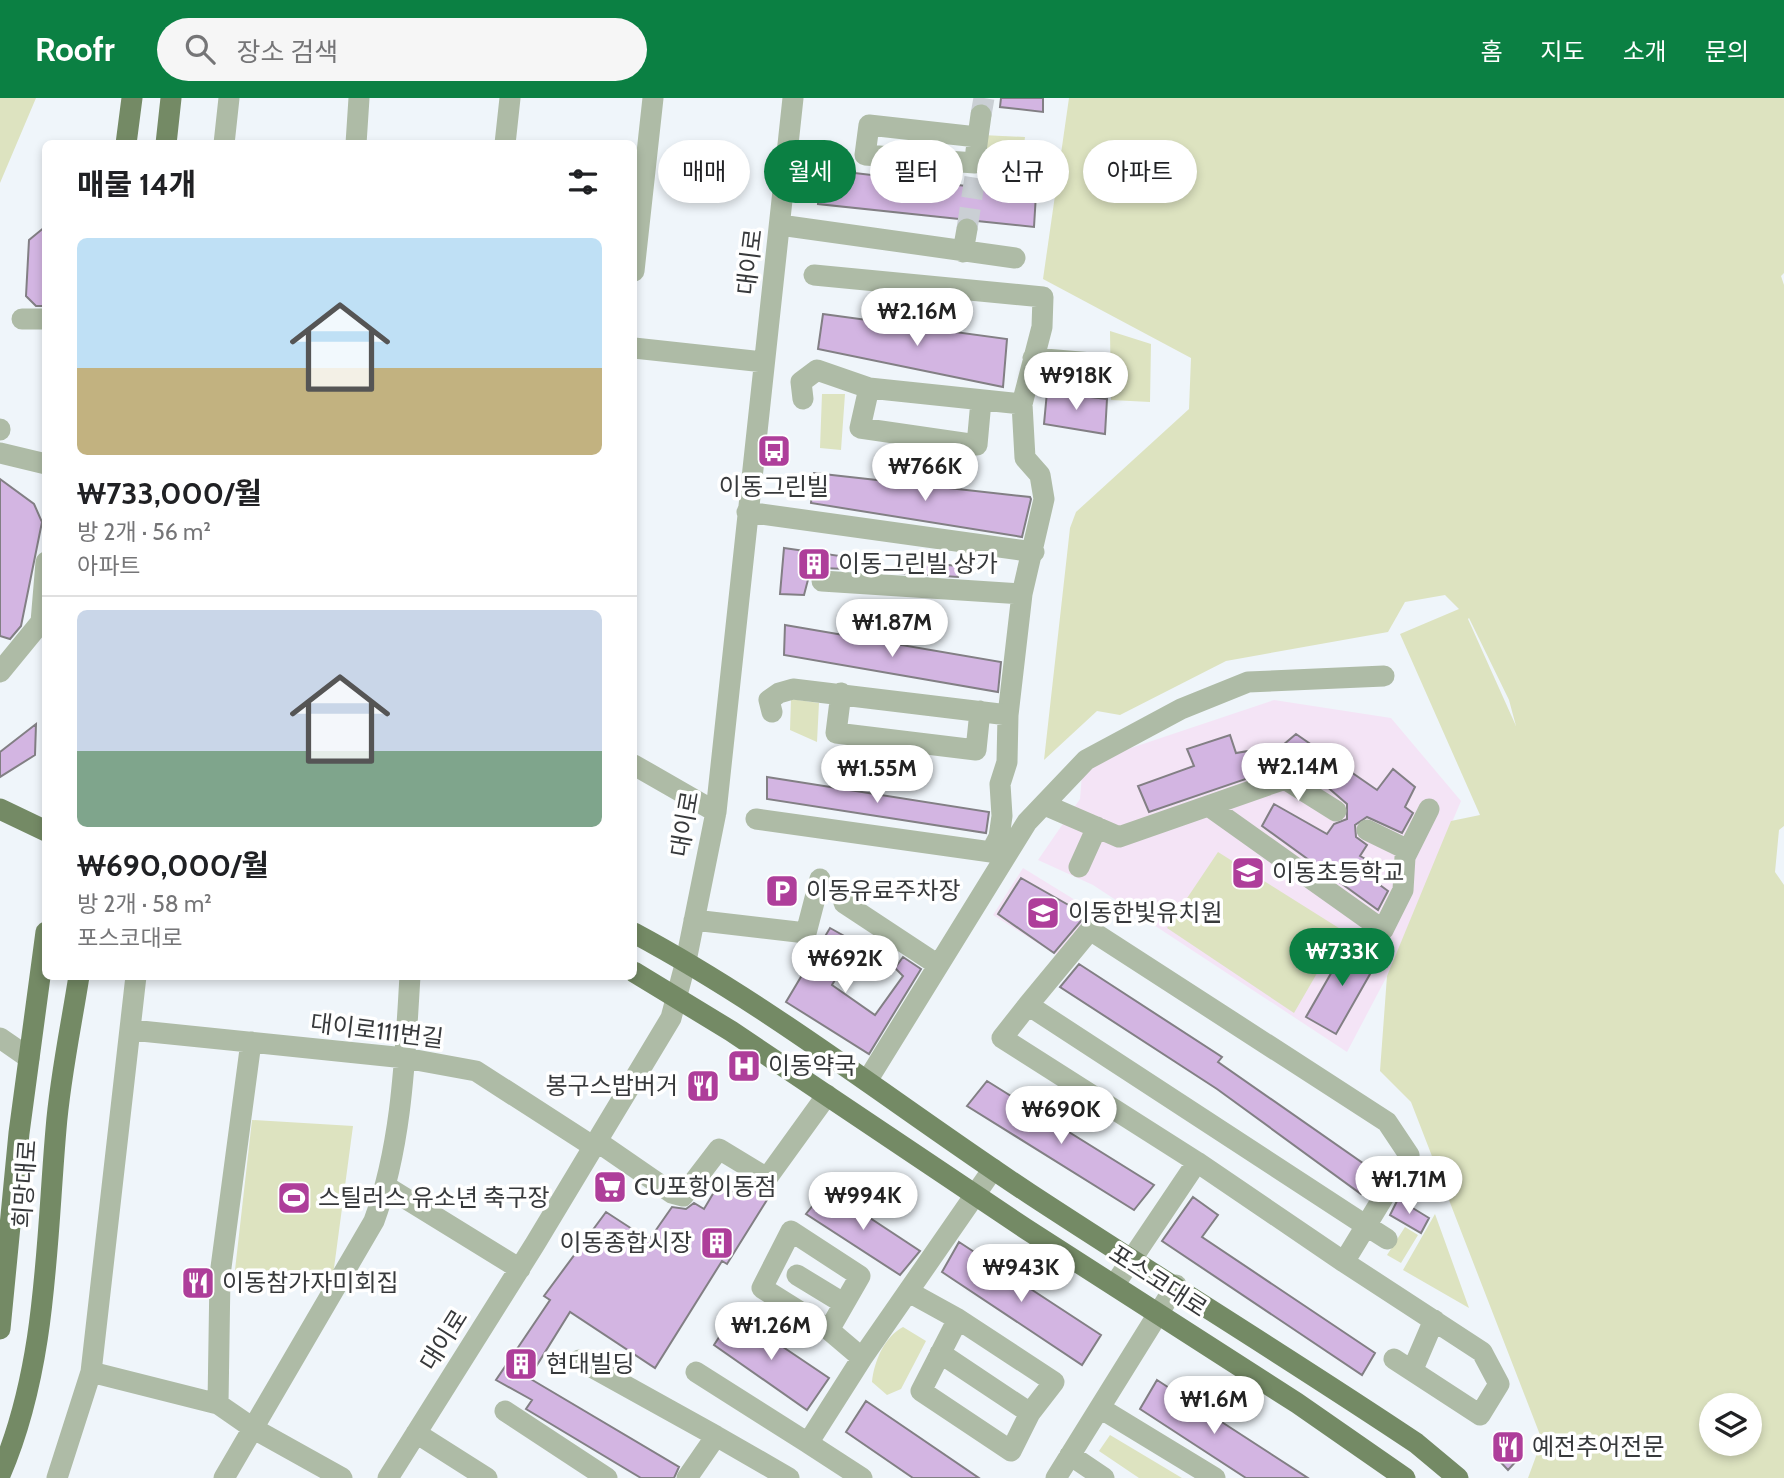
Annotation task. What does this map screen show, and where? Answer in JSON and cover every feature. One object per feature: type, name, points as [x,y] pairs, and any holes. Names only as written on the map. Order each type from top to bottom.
[{"type":"main road","points":[[127,140],[132,98]]},
{"type":"main road","points":[[166,140],[171,98]]},
{"type":"main road","points":[[0,809],[42,829]]},
{"type":"main road","name":"포스코대로","points":[[637,935],[686,961],[867,1081],[993,1169],[1176,1285],[1416,1443],[1458,1478]]},
{"type":"main road","name":"희망대로","points":[[0,1328],[42,962]]},
{"type":"main road","name":"포스코대로","points":[[637,974],[1297,1403],[1405,1478]]},
{"type":"main road","name":"희망대로","points":[[0,1475],[22,1408],[37,1336],[45,1282],[56,1126],[78,980]]},
{"type":"main road","points":[[942,1171],[955,1163],[958,1144]]},
{"type":"street","points":[[224,140],[229,98]]},
{"type":"street","points":[[356,140],[359,98]]},
{"type":"street","points":[[505,140],[510,98]]},
{"type":"street","points":[[637,244],[653,98]]},
{"type":"street","name":"대이로","points":[[388,1478],[664,1033],[676,998],[716,812],[793,98]]},
{"type":"street","points":[[977,137],[869,125],[865,155],[975,170],[981,115]]},
{"type":"street","points":[[780,225],[1015,258]]},
{"type":"street","points":[[963,252],[967,229]]},
{"type":"street","points":[[756,819],[991,852],[999,837],[1002,816],[1000,784],[1007,762],[1008,715],[1022,594],[1034,552],[1044,499],[1040,475],[1025,458],[1021,404],[1042,327],[1043,297],[814,275]]},
{"type":"street","points":[[22,319],[42,319]]},
{"type":"street","points":[[637,348],[764,362]]},
{"type":"street","points":[[1033,358],[1092,363]]},
{"type":"street","points":[[803,399],[801,382],[817,370],[869,388],[1021,404]]},
{"type":"street","points":[[869,388],[860,428],[977,445],[981,401]]},
{"type":"street","points":[[0,453],[42,463]]},
{"type":"street","points":[[747,512],[1034,552]]},
{"type":"street","points":[[822,581],[1022,594]]},
{"type":"street","points":[[0,672],[41,622],[42,610]]},
{"type":"street","points":[[867,1081],[1027,822],[1086,760],[1181,709],[1248,682],[1384,676]]},
{"type":"street","points":[[772,712],[769,700],[779,692],[793,689],[1008,715]]},
{"type":"street","points":[[841,693],[836,733],[976,750],[980,711]]},
{"type":"street","points":[[637,767],[716,812]]},
{"type":"street","points":[[1045,805],[1119,837],[1285,779],[1336,811]]},
{"type":"street","points":[[1210,807],[1383,930],[1403,890],[1405,857],[1429,809]]},
{"type":"street","points":[[1079,867],[1097,827]]},
{"type":"street","points":[[1367,830],[1408,850]]},
{"type":"street","points":[[694,920],[806,933],[820,879]]},
{"type":"street","points":[[844,903],[939,965]]},
{"type":"street","points":[[1344,1262],[1409,1155],[1387,1122],[1090,930],[1002,1038],[1197,1162],[1344,1262],[1482,1352],[1499,1384],[1480,1415],[1394,1359]]},
{"type":"street","points":[[57,1478],[91,1372],[136,980]]},
{"type":"street","points":[[224,1478],[374,1221],[387,1187],[405,1058],[410,980]]},
{"type":"street","points":[[1028,1005],[1387,1239]]},
{"type":"street","name":"대이로111번길","points":[[131,1030],[405,1058],[476,1071],[672,1193],[683,1196],[707,1169],[719,1150],[767,1178],[827,1095]]},
{"type":"street","points":[[0,1038],[29,1058]]},
{"type":"street","points":[[218,1404],[220,1275],[251,1042]]},
{"type":"street","points":[[1115,1284],[1197,1162]]},
{"type":"street","points":[[808,1443],[862,1358],[993,1169]]},
{"type":"street","points":[[387,1187],[520,1269]]},
{"type":"street","points":[[829,1330],[860,1276],[791,1231],[762,1288],[829,1330],[862,1358]]},
{"type":"street","points":[[797,1275],[843,1303]]},
{"type":"street","points":[[1056,1478],[1176,1285]]},
{"type":"street","points":[[909,1292],[958,1319],[1054,1382],[1030,1413],[1011,1451],[921,1391],[958,1319]]},
{"type":"street","points":[[1413,1370],[1434,1320]]},
{"type":"street","points":[[940,1353],[1030,1413]]},
{"type":"street","points":[[579,1360],[789,1478]]},
{"type":"street","points":[[91,1372],[218,1404],[254,1429],[342,1478]]},
{"type":"street","points":[[696,1373],[862,1478]]},
{"type":"street","points":[[1100,1408],[1215,1478]]},
{"type":"street","points":[[505,1411],[607,1478]]},
{"type":"street","points":[[416,1433],[487,1478]]},
{"type":"street","points":[[687,1478],[716,1436]]},
{"type":"street","points":[[1070,1455],[1104,1478]]},
{"type":"shaded area","name":"이동초등학교","points":[[1274,700],[1391,718],[1461,801],[1387,976],[1347,1052],[1093,885],[1038,860],[1080,799],[1082,774],[1110,755]]},
{"type":"shaded area","name":"이동한빛유치원","points":[[1023,868],[1093,911],[1061,958],[993,915]]},
{"type":"green space","points":[[0,98],[36,98],[0,183]]},
{"type":"green space","points":[[1069,98],[1784,98],[1784,273],[1781,276],[1784,285],[1784,826],[1779,830],[1775,872],[1784,885],[1784,1478],[1528,1478],[1542,1440],[1411,1102],[1380,1071],[1387,976],[1451,821],[1480,815],[1400,634],[1459,609],[1445,595],[1405,602],[1388,632],[1226,661],[1120,715],[1097,711],[1044,760],[1070,528],[1076,512],[1189,409],[1191,358],[1043,279],[1054,203],[1069,203],[1069,140],[1063,140]],"holes":[[[1469,618],[1509,700],[1516,726]]]},
{"type":"green space","points":[[982,135],[1025,137],[1025,140],[982,140]]},
{"type":"green space","points":[[1110,331],[1151,344],[1150,402],[1111,400]]},
{"type":"green space","points":[[822,394],[845,394],[841,450],[820,448]]},
{"type":"green space","points":[[791,699],[819,703],[817,742],[790,730]]},
{"type":"green space","points":[[1218,852],[1342,930],[1294,1013],[1167,928]]},
{"type":"green space","name":"스틸러스 유소년 축구장","points":[[252,1120],[353,1126],[332,1283],[235,1270]]},
{"type":"green space","points":[[1435,1214],[1469,1308],[1403,1270]]},
{"type":"green space","points":[[1405,1227],[1418,1235],[1401,1263],[1387,1255]]},
{"type":"green space","points":[[903,1327],[926,1341],[901,1389],[887,1395],[872,1382],[873,1374],[885,1344]]},
{"type":"green space","points":[[1110,1435],[1182,1478],[1139,1478],[1099,1451]]},
{"type":"building","points":[[1001,98],[1043,98],[1043,112],[1000,107]]},
{"type":"building","points":[[856,173],[870,175],[870,203],[963,203],[963,186],[977,187],[977,203],[1035,203],[1034,227],[977,221],[969,216],[959,219],[818,204],[856,203]]},
{"type":"building","points":[[42,229],[42,306],[36,306],[26,296],[29,240]]},
{"type":"building","points":[[823,314],[1007,339],[1003,387],[818,349]]},
{"type":"building","points":[[1047,392],[1107,399],[1105,434],[1044,424]]},
{"type":"building","points":[[814,473],[1031,499],[1022,537],[811,503]]},
{"type":"building","points":[[0,479],[34,504],[42,522],[21,626],[10,639],[0,636]]},
{"type":"building","name":"이동그린빌 상가","points":[[784,548],[847,557],[845,569],[822,568],[810,572],[804,595],[780,594]]},
{"type":"building","points":[[900,561],[959,566],[958,577],[899,573]]},
{"type":"building","points":[[785,625],[1001,662],[998,692],[784,655]]},
{"type":"building","points":[[36,724],[35,755],[0,777],[0,752]]},
{"type":"building","points":[[1296,734],[1377,790],[1393,769],[1415,787],[1405,807],[1413,813],[1402,833],[1367,817],[1355,825],[1356,837],[1367,845],[1360,856],[1369,861],[1361,871],[1388,891],[1378,910],[1262,826],[1274,804],[1327,834],[1334,824],[1347,819],[1347,804],[1302,765],[1281,767],[1149,812],[1138,786],[1194,766],[1187,749],[1230,735],[1236,753],[1283,745]]},
{"type":"building","points":[[767,777],[989,812],[986,833],[767,799]]},
{"type":"building","name":"이동한빛유치원","points":[[1021,878],[1086,915],[1054,953],[998,914]]},
{"type":"building","points":[[830,928],[857,943],[832,985],[875,1015],[903,976],[895,968],[903,957],[921,969],[869,1054],[786,1002]]},
{"type":"building","points":[[1349,942],[1378,960],[1336,1034],[1306,1017]]},
{"type":"building","points":[[1079,964],[1222,1057],[1218,1062],[1377,1173],[1361,1194],[1217,1089],[1060,987]]},
{"type":"building","points":[[987,1081],[1154,1185],[1134,1210],[967,1106]]},
{"type":"building","points":[[720,1182],[742,1198],[751,1184],[770,1195],[727,1264],[722,1261],[655,1368],[570,1312],[529,1378],[679,1467],[674,1478],[641,1478],[526,1409],[532,1400],[496,1380],[550,1300],[544,1296],[606,1212],[649,1240],[672,1207],[686,1209],[694,1203],[704,1209]]},
{"type":"building","points":[[826,1189],[920,1251],[900,1275],[806,1214]]},
{"type":"building","points":[[1193,1197],[1218,1215],[1202,1237],[1375,1353],[1362,1375],[1162,1241]]},
{"type":"building","points":[[1398,1199],[1429,1218],[1421,1233],[1390,1215]]},
{"type":"building","points":[[959,1242],[1101,1335],[1082,1365],[942,1272]]},
{"type":"building","points":[[734,1314],[829,1378],[807,1410],[714,1345]]},
{"type":"building","points":[[1157,1380],[1308,1478],[1246,1478],[1140,1409]]},
{"type":"building","points":[[866,1401],[979,1478],[913,1478],[846,1432]]},
{"type":"building","name":"예전추어전문","points":[[1508,1439],[1521,1456],[1508,1470],[1493,1454]]},
{"type":"tunnel","points":[[981,115],[984,98]]},
{"type":"tunnel","points":[[967,229],[975,177]]},
{"type":"place","name":"이동그린빌","points":[[774,451]]},
{"type":"place","name":"이동그린빌 상가","points":[[814,564]]},
{"type":"place","name":"이동초등학교","points":[[1248,873]]},
{"type":"place","name":"이동유료주차장","points":[[782,891]]},
{"type":"place","name":"이동한빛유치원","points":[[1043,913]]},
{"type":"place","name":"이동약국","points":[[744,1066]]},
{"type":"place","name":"봉구스밥버거","points":[[703,1086]]},
{"type":"place","name":"CU포항이동점","points":[[610,1187]]},
{"type":"place","name":"스틸러스 유소년 축구장","points":[[294,1198]]},
{"type":"place","name":"이동종합시장","points":[[717,1243]]},
{"type":"place","name":"이동참가자미회집","points":[[198,1283]]},
{"type":"place","name":"현대빌딩","points":[[521,1364]]},
{"type":"place","name":"예전추어전문","points":[[1508,1447]]}]
